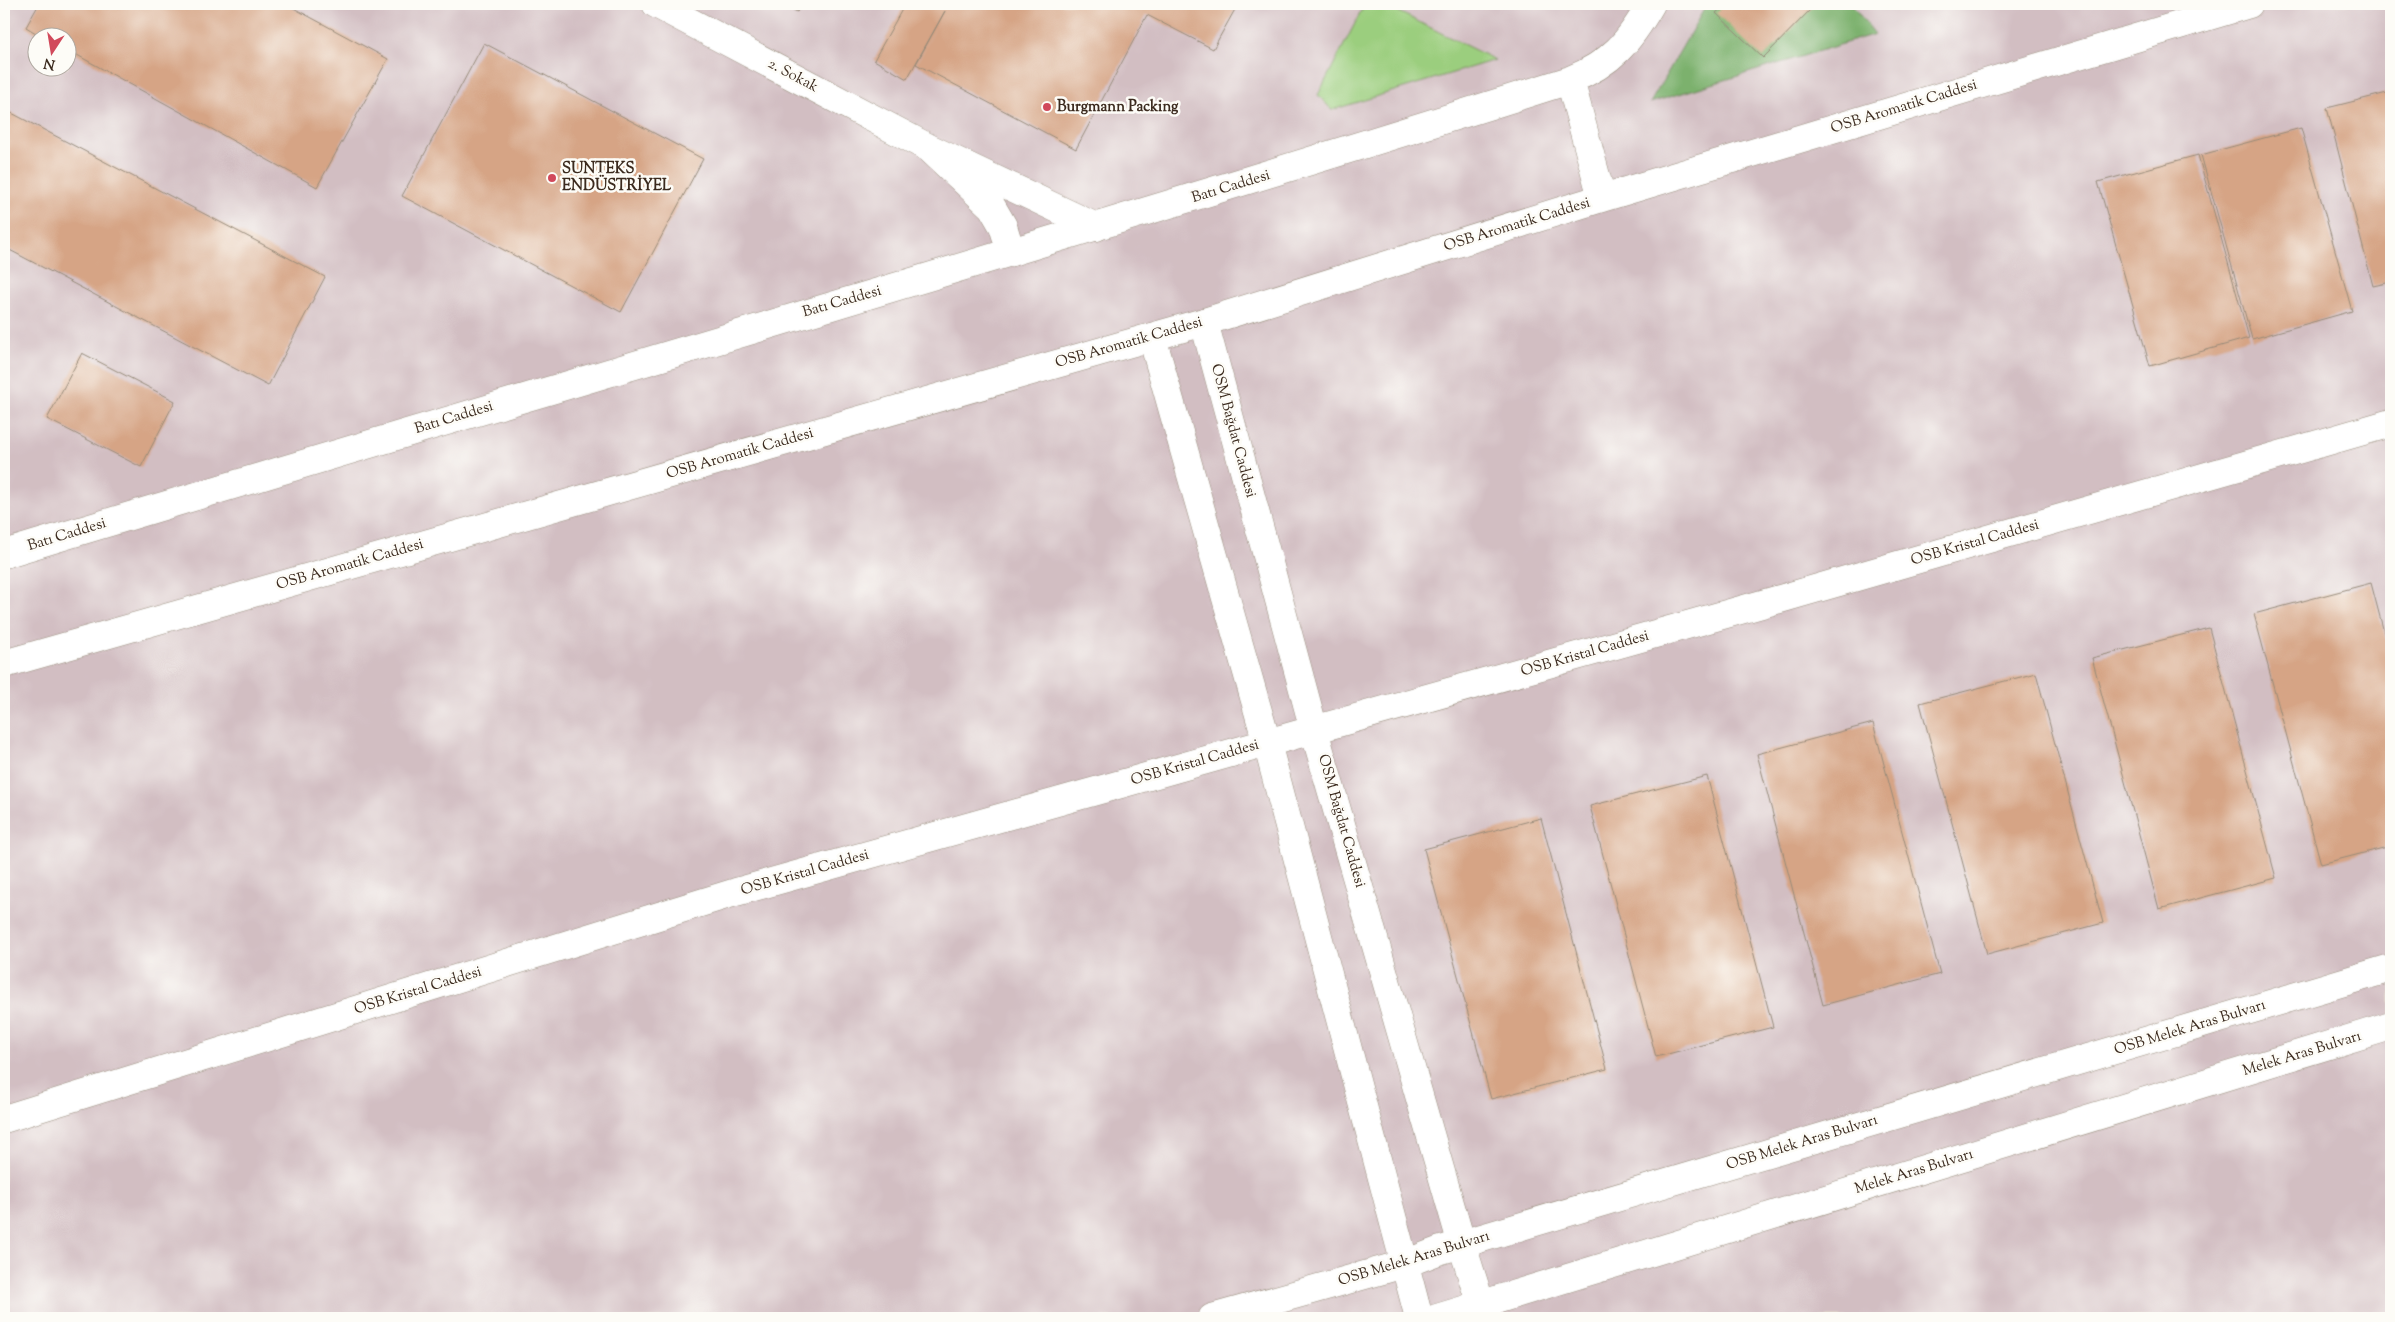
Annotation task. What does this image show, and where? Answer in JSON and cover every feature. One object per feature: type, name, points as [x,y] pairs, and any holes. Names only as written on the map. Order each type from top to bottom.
[{"type":"street","name":"2. Sokak","points":[[656,4],[929,148],[1096,227]]},
{"type":"street","name":"Batı Caddesi","points":[[4,554],[1096,227],[1570,80],[1606,63],[1631,37],[1651,4]]},
{"type":"street","name":"OSB Aromatik Caddesi","points":[[4,664],[1204,322],[1602,198],[2249,4]]},
{"type":"street","points":[[1570,80],[1602,198]]},
{"type":"street","name":"2. Sokak","points":[[929,148],[992,206],[1003,226],[1011,252]]},
{"type":"street","name":"OSM Bağdat Caddesi","points":[[1204,322],[1314,730],[1483,1311]]},
{"type":"street","points":[[1152,337],[1267,743],[1419,1318]]},
{"type":"street","name":"OSB Kristal Caddesi","points":[[4,1120],[736,892],[1787,597],[2391,423]]},
{"type":"street","name":"OSB Melek Aras Bulvarı","points":[[1212,1318],[1404,1264],[1462,1244],[2391,968]]},
{"type":"street","name":"Melek Aras Bulvarı","points":[[1438,1318],[1483,1311],[2391,1026]]},
{"type":"shaded area","points":[[4,4],[2391,4],[2391,1318],[4,1318]]},
{"type":"green space","points":[[1365,4],[1383,4],[1495,60],[1332,110],[1318,95]]},
{"type":"green space","points":[[1707,4],[1851,4],[1875,34],[1650,103]]},
{"type":"building","points":[[39,4],[286,4],[388,59],[317,187],[78,56],[78,28],[26,27]]},
{"type":"building","points":[[783,4],[802,4],[797,12]]},
{"type":"building","name":"Burgmann Packing","points":[[905,4],[1238,4],[1213,49],[1147,15],[1076,149],[916,64],[945,11],[907,79],[874,60]]},
{"type":"building","points":[[1726,4],[1816,4],[1763,58],[1716,13]]},
{"type":"building","name":"SUNTEKS ENDÜSTRİYEL","points":[[484,43],[703,159],[621,312],[402,196]]},
{"type":"building","points":[[2391,92],[2391,282],[2373,286],[2327,108]]},
{"type":"building","points":[[4,109],[325,277],[268,386],[4,247]]},
{"type":"building","points":[[2301,128],[2352,311],[2252,339],[2201,155]]},
{"type":"building","points":[[2198,155],[2249,338],[2150,366],[2098,182]]},
{"type":"building","points":[[82,353],[175,401],[141,467],[47,419]]},
{"type":"building","points":[[2371,583],[2391,659],[2391,846],[2321,864],[2254,614]]},
{"type":"building","points":[[2209,628],[2276,878],[2159,909],[2092,658]]},
{"type":"building","points":[[2036,673],[2103,923],[1987,954],[1920,703]]},
{"type":"building","points":[[1873,723],[1940,974],[1823,1005],[1757,754]]},
{"type":"building","points":[[1707,776],[1773,1027],[1656,1057],[1590,806]]},
{"type":"building","points":[[1541,818],[1607,1069],[1491,1099],[1424,849]]},
{"type":"place","name":"Burgmann Packing","points":[[1047,107]]},
{"type":"place","name":"SUNTEKS ENDÜSTRİYEL","points":[[552,178]]}]
